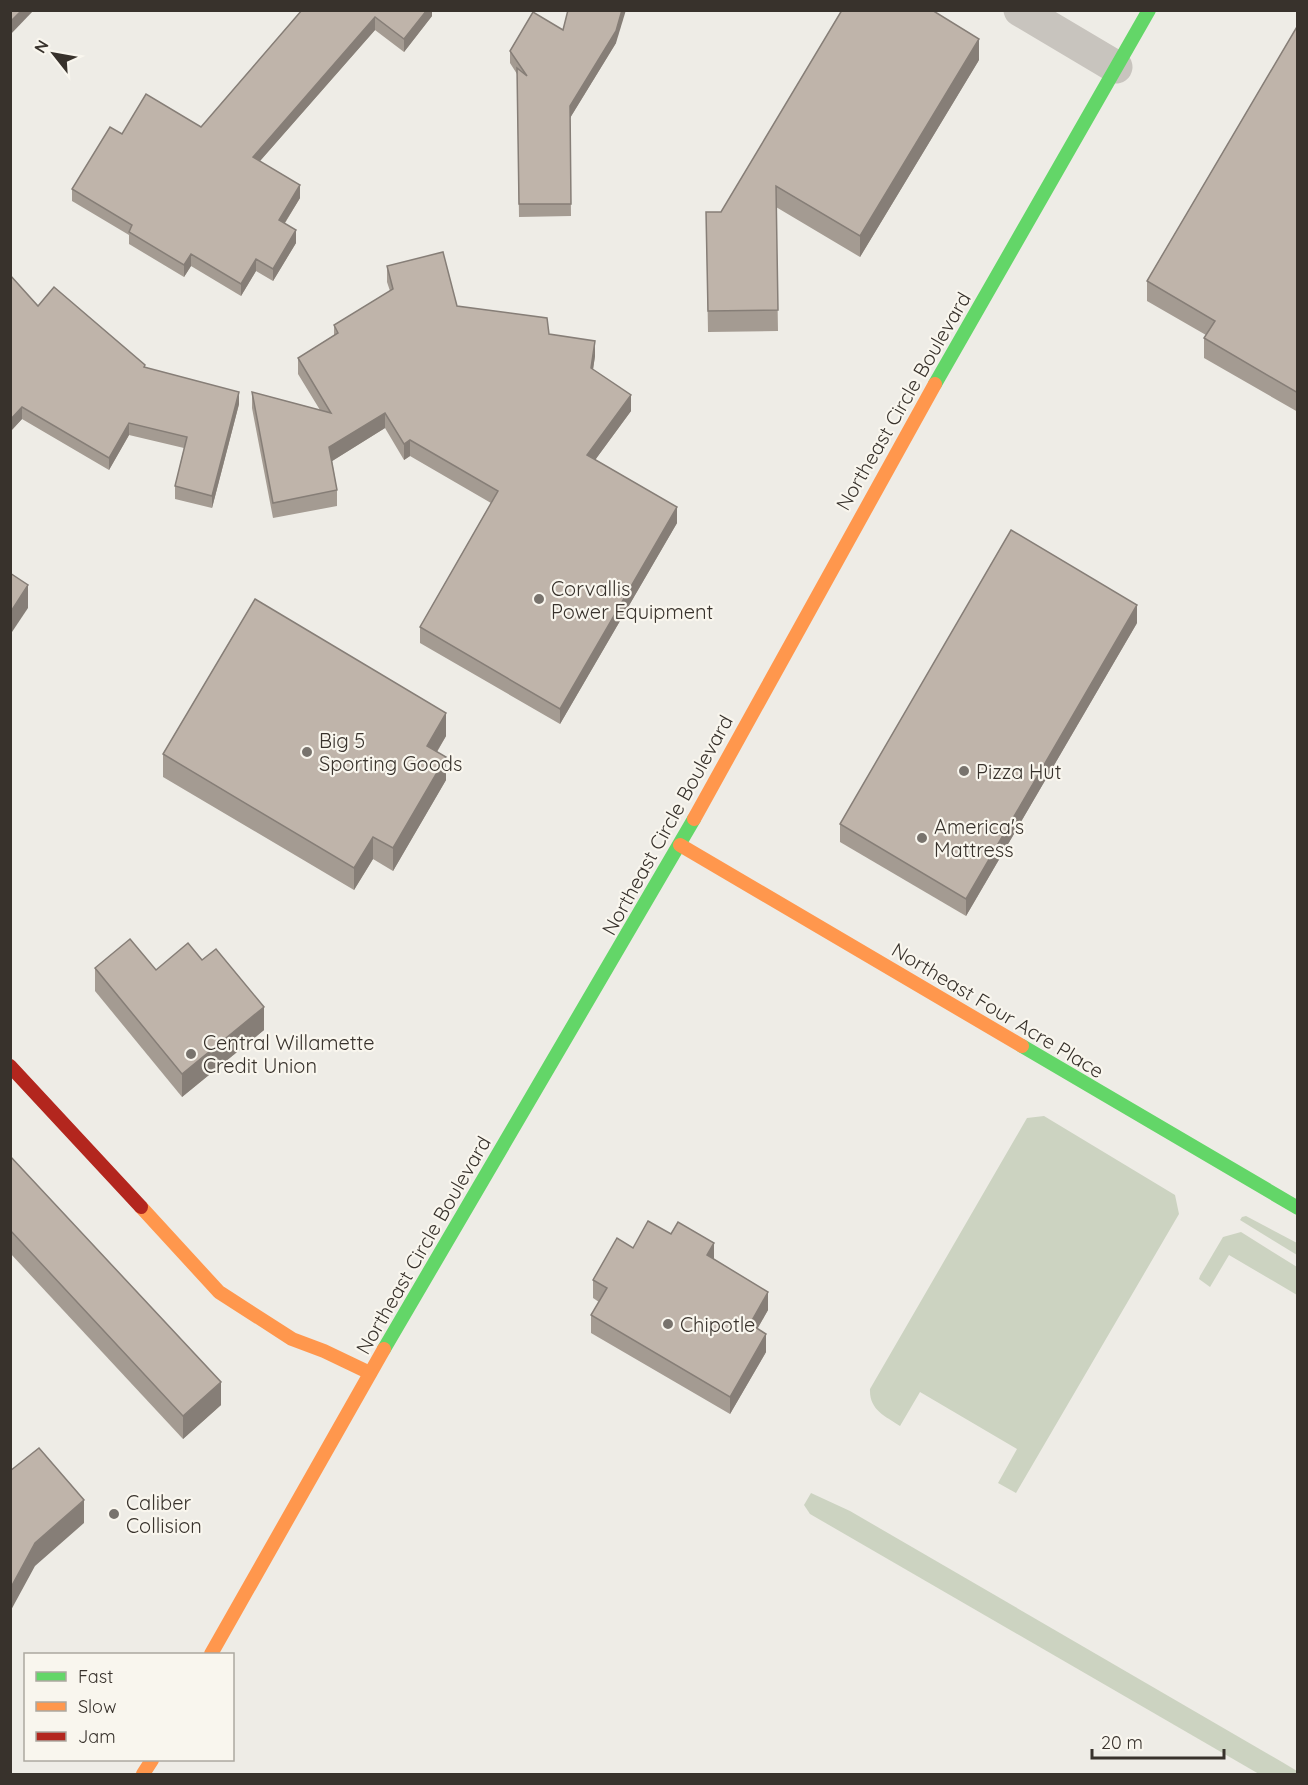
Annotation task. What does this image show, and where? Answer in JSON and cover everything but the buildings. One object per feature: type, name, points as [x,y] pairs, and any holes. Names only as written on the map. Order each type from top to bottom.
[{"type":"main road","name":"Northeast Circle Boulevard","points":[[212,1653],[370,1373],[680,845],[885,472],[1149,10]]},
{"type":"main road","name":"Northeast Four Acre Place","points":[[680,845],[1298,1208]]},
{"type":"main road","points":[[10,1066],[219,1292],[291,1339],[324,1351],[370,1373]]},
{"type":"main road","points":[[143,1774],[151,1761]]},
{"type":"street","points":[[1020,10],[1116,67]]},
{"type":"green space","points":[[1044,1116],[1175,1195],[1179,1214],[1016,1493],[998,1483],[1017,1449],[920,1392],[900,1426],[875,1407],[870,1396],[870,1389],[1027,1118]]},
{"type":"green space","points":[[1246,1216],[1297,1243],[1297,1255],[1240,1220]]},
{"type":"green space","points":[[1241,1232],[1297,1267],[1297,1295],[1229,1255],[1210,1287],[1199,1279],[1223,1237]]},
{"type":"green space","points":[[811,1493],[850,1511],[1282,1762],[1297,1771],[1297,1774],[1259,1774],[810,1514],[804,1505]]},
{"type":"traffic: fast","points":[[935,384],[1149,10]]},
{"type":"traffic: fast","points":[[384,1349],[694,819]]},
{"type":"traffic: fast","points":[[1022,1046],[1298,1208]]},
{"type":"traffic: slow","points":[[694,819],[935,384]]},
{"type":"traffic: slow","points":[[680,845],[1022,1046]]},
{"type":"traffic: slow","points":[[141,1207],[219,1292],[292,1339],[370,1373]]},
{"type":"traffic: slow","points":[[212,1653],[384,1349]]},
{"type":"traffic: slow","points":[[143,1774],[151,1761]]},
{"type":"traffic: jam","points":[[10,1066],[141,1207]]},
{"type":"place","name":"Corvallis Power Equipment","points":[[539,599]]},
{"type":"place","name":"Big 5 Sporting Goods","points":[[307,752]]},
{"type":"place","name":"Pizza Hut","points":[[964,771]]},
{"type":"place","name":"America's Mattress","points":[[922,838]]},
{"type":"place","name":"Central Willamette Credit Union","points":[[191,1054]]},
{"type":"place","name":"Chipotle","points":[[668,1324]]},
{"type":"place","name":"Caliber Collision","points":[[114,1514]]}]
